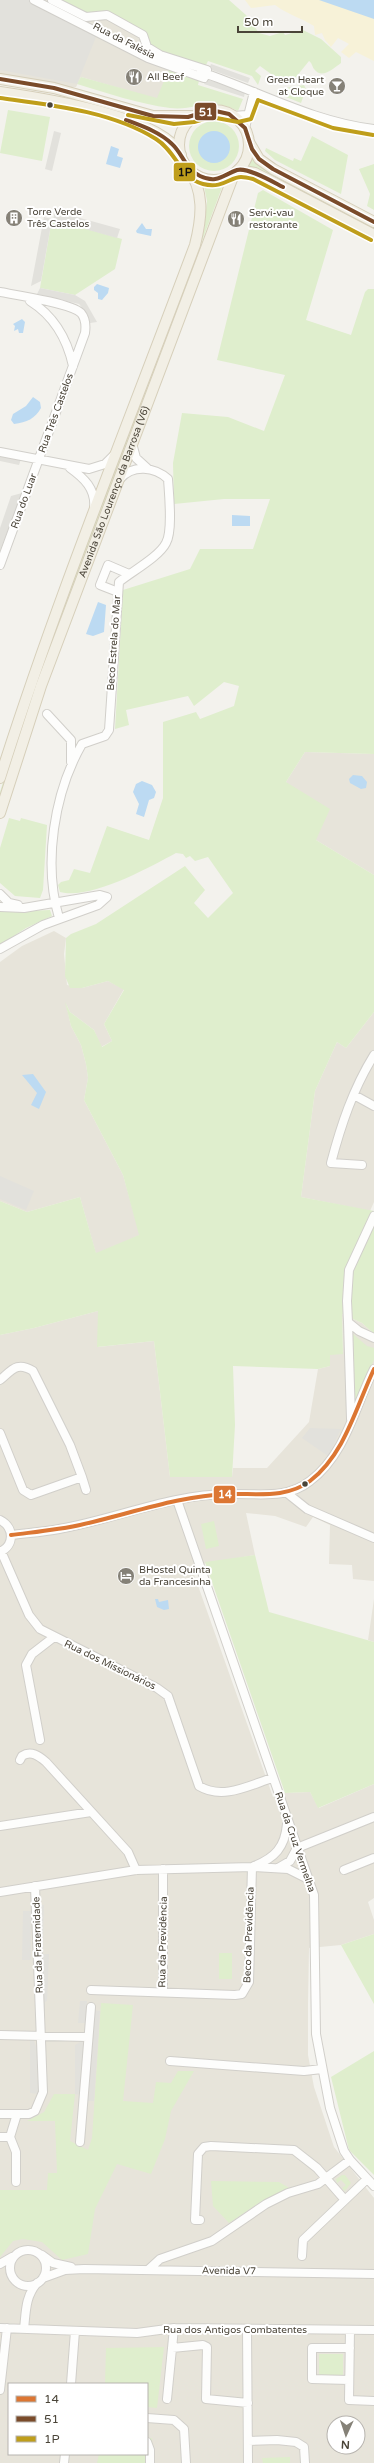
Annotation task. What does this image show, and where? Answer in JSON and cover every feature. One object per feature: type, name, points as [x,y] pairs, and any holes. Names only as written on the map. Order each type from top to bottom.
[{"type":"main road","points":[[0,79],[54,88],[153,116],[194,116],[212,110],[234,116],[245,128],[249,142],[259,159],[273,169],[374,222]]},
{"type":"main road","points":[[0,92],[66,104],[145,127],[170,142],[182,157],[187,167],[197,175],[209,179],[226,178],[236,172],[246,160],[249,142]]},
{"type":"main road","points":[[182,157],[180,148],[183,130],[194,116]]},
{"type":"main road","name":"Avenida São Lourenço da Barrosa (V6)","points":[[0,778],[25,700],[200,227],[201,202],[196,178],[187,167]]},
{"type":"main road","points":[[236,172],[255,173],[374,235]]},
{"type":"main road","name":"Avenida São Lourenço da Barrosa (V6)","points":[[0,813],[38,693],[236,172]]},
{"type":"street","points":[[34,0],[148,58],[204,78],[207,70],[160,55],[148,47],[143,35],[107,15],[86,17],[52,0]]},
{"type":"street","name":"Rua da Falésia","points":[[46,0],[149,55],[335,122],[374,129]]},
{"type":"street","points":[[245,128],[246,115],[252,91]]},
{"type":"street","points":[[234,116],[246,115]]},
{"type":"street","name":"Rua Três Castelos","points":[[0,292],[71,307],[81,313],[86,323],[85,333],[39,459]]},
{"type":"street","name":"Rua Três Castelos","points":[[24,298],[49,316],[58,327],[65,339],[73,366]]},
{"type":"street","points":[[132,443],[136,458],[148,469]]},
{"type":"street","points":[[0,452],[67,466],[97,468],[105,464],[118,450]]},
{"type":"street","name":"Rua do Luar","points":[[0,565],[39,459]]},
{"type":"street","points":[[67,466],[84,478],[89,486],[94,502],[93,517]]},
{"type":"street","points":[[117,482],[131,470],[148,469]]},
{"type":"street","name":"Beco Estrela do Mar","points":[[82,744],[107,733],[118,582],[157,554],[167,543],[169,528],[168,479],[163,474],[148,469]]},
{"type":"street","points":[[118,592],[100,585],[108,566],[129,574]]},
{"type":"street","points":[[48,714],[71,740],[82,744],[71,763],[61,791],[55,821],[52,888],[54,903],[59,918]]},
{"type":"street","points":[[71,740],[71,763]]},
{"type":"street","points":[[0,894],[9,902],[24,908]]},
{"type":"street","points":[[0,907],[24,908],[100,895],[107,897],[98,905],[59,918],[31,931],[0,949]]},
{"type":"street","points":[[362,1165],[331,1163],[340,1128],[354,1095],[374,1055]]},
{"type":"street","points":[[354,1095],[374,1106]]},
{"type":"street","points":[[351,1421],[348,1322],[349,1270],[374,1216]]},
{"type":"street","points":[[348,1322],[359,1331],[374,1338]]},
{"type":"street","points":[[0,1380],[16,1367],[24,1366],[32,1371],[70,1445],[86,1490]]},
{"type":"street","points":[[11,1535],[60,1529],[177,1500],[227,1494],[272,1495],[287,1493],[310,1481],[327,1466],[351,1421],[374,1369]]},
{"type":"street","points":[[0,1433],[23,1490],[31,1495],[82,1477]]},
{"type":"street","points":[[287,1493],[307,1509],[374,1538]]},
{"type":"street","name":"Rua da Cruz Vermelha","points":[[177,1500],[315,1903],[316,2034],[330,2108],[339,2139],[350,2160],[374,2186]]},
{"type":"street","points":[[0,1520],[8,1525],[11,1535],[9,1545],[0,1552]]},
{"type":"street","name":"Rua dos Missionários","points":[[0,1552],[29,1615],[40,1629],[164,1692],[170,1702],[198,1786],[212,1792],[228,1793],[272,1778]]},
{"type":"street","points":[[40,1740],[26,1665],[32,1654],[54,1637]]},
{"type":"street","points":[[20,1760],[26,1753],[37,1755],[128,1852],[136,1870]]},
{"type":"street","points":[[0,1826],[91,1812]]},
{"type":"street","points":[[277,1868],[286,1865],[297,1854],[374,1817]]},
{"type":"street","points":[[252,1867],[268,1860],[276,1854],[285,1841],[287,1821]]},
{"type":"street","points":[[276,1854],[283,1852],[297,1854]]},
{"type":"street","points":[[344,1870],[374,1858]]},
{"type":"street","name":"Rua da Fraternidade","points":[[0,2114],[18,2114],[35,2111],[42,2099],[42,2036],[35,1886],[136,1870],[163,1869],[252,1867],[277,1868],[299,1873],[308,1879]]},
{"type":"street","name":"Beco da Previdência","points":[[163,1992],[235,1995],[242,1994],[247,1989],[249,1982],[252,1867]]},
{"type":"street","name":"Rua da Previdência","points":[[91,1990],[163,1992],[163,1869]]},
{"type":"street","points":[[0,1892],[35,1886]]},
{"type":"street","points":[[80,2142],[91,2007]]},
{"type":"street","points":[[0,2035],[88,2037]]},
{"type":"street","points":[[170,2061],[304,2071],[322,2069]]},
{"type":"street","points":[[16,2182],[16,2152],[10,2137],[18,2114]]},
{"type":"street","points":[[0,2137],[10,2137]]},
{"type":"street","points":[[200,2220],[195,2220],[197,2159],[200,2150],[204,2147],[287,2148],[302,2155],[345,2200]]},
{"type":"street","points":[[148,2270],[160,2259],[212,2241],[266,2204],[288,2193],[318,2184],[350,2160]]},
{"type":"street","points":[[302,2256],[303,2240],[367,2179]]},
{"type":"street","points":[[0,2264],[26,2249],[37,2252],[46,2264],[40,2281],[30,2292],[27,2300],[24,2329]]},
{"type":"street","name":"Avenida V7","points":[[37,2252],[53,2263],[84,2269]]},
{"type":"street","points":[[15,2255],[10,2268],[16,2281],[25,2292],[27,2300]]},
{"type":"street","name":"Avenida V7","points":[[40,2281],[65,2270],[84,2269],[374,2274]]},
{"type":"street","points":[[0,2270],[26,2286],[40,2281]]},
{"type":"street","points":[[0,2390],[3,2328]]},
{"type":"street","name":"Rua dos Antigos Combatentes","points":[[3,2328],[137,2333],[174,2328],[374,2330]]},
{"type":"street","points":[[167,2399],[174,2328]]},
{"type":"street","points":[[247,2329],[248,2463]]},
{"type":"street","points":[[350,2330],[349,2400],[374,2401]]},
{"type":"street","points":[[71,2383],[75,2331]]},
{"type":"street","points":[[172,2348],[203,2345],[207,2347],[206,2399],[248,2403]]},
{"type":"street","points":[[349,2380],[312,2379],[312,2348],[350,2348]]},
{"type":"street","points":[[148,2418],[174,2420],[184,2429],[186,2463]]},
{"type":"street","points":[[248,2441],[296,2442],[304,2447],[305,2463]]},
{"type":"street","points":[[148,2445],[150,2450],[150,2463]]},
{"type":"shaded area","points":[[0,0],[52,0],[107,15],[143,35],[170,66],[160,95],[157,99],[81,77],[76,87],[54,88],[0,79]]},
{"type":"shaded area","points":[[0,0],[34,0],[98,32],[77,84],[0,70]]},
{"type":"shaded area","points":[[211,64],[250,78],[248,83],[209,69]]},
{"type":"shaded area","points":[[206,79],[245,92],[244,97],[204,84]]},
{"type":"shaded area","points":[[54,131],[61,133],[52,171],[45,169]]},
{"type":"shaded area","points":[[55,211],[120,229],[117,238],[53,220]]},
{"type":"shaded area","points":[[44,217],[52,219],[41,281],[31,286]]},
{"type":"shaded area","points":[[40,288],[75,295],[85,301],[97,322],[90,323],[85,311],[79,304],[37,294]]},
{"type":"shaded area","points":[[0,455],[21,459],[19,465],[0,461]]},
{"type":"shaded area","points":[[22,493],[0,551],[0,528],[11,496]]},
{"type":"shaded area","points":[[305,752],[374,754],[374,875],[316,840],[286,782]]},
{"type":"shaded area","points":[[54,931],[66,938],[64,954],[67,985],[82,988],[108,981],[124,989],[104,1024],[112,1041],[101,1047],[94,1030],[70,1012],[66,1004],[71,1026],[81,1045],[86,1064],[88,1078],[84,1100],[123,1175],[140,1235],[96,1254],[80,1197],[27,1212],[0,1201],[0,962],[22,946]]},
{"type":"shaded area","points":[[374,1012],[374,1202],[370,1211],[301,1197],[315,1091],[337,1042],[346,1048]]},
{"type":"shaded area","points":[[0,1176],[34,1191],[26,1210],[0,1199]]},
{"type":"shaded area","points":[[98,1311],[98,1347],[154,1341],[170,1477],[232,1477],[233,1468],[267,1468],[309,1422],[318,1369],[330,1366],[330,1354],[343,1354],[342,1314],[362,1323],[374,1334],[374,1538],[372,1539],[374,1542],[374,1581],[353,1579],[352,1565],[329,1564],[330,1525],[313,1517],[306,1527],[275,1516],[246,1513],[255,1555],[191,1566],[273,1797],[285,1793],[310,1792],[319,1808],[374,1784],[374,1898],[368,1902],[374,1920],[374,1934],[341,1945],[309,1948],[308,2055],[314,2087],[334,2147],[374,2198],[374,2463],[0,2463],[0,1335],[34,1328]]},
{"type":"shaded area","points":[[310,1428],[341,1429],[328,1456],[302,1438]]},
{"type":"shaded area","points":[[374,1599],[374,1642],[368,1640]]},
{"type":"shaded area","points":[[40,1905],[44,1905],[43,1954],[49,1954],[45,2018],[40,2019]]},
{"type":"shaded area","points":[[23,1911],[31,1911],[31,1960],[22,1960]]},
{"type":"shaded area","points":[[80,2001],[87,2001],[86,2023],[78,2023]]},
{"type":"shaded area","points":[[94,2010],[100,2011],[94,2101],[87,2101]]},
{"type":"shaded area","points":[[30,2039],[34,2041],[37,2048],[38,2094],[30,2093]]},
{"type":"shaded area","points":[[82,2041],[84,2043],[82,2095],[75,2094],[75,2045]]},
{"type":"green space","points":[[52,0],[229,0],[246,15],[259,33],[270,36],[283,32],[285,35],[303,30],[321,39],[341,57],[341,63],[328,72],[321,73],[314,69],[309,61],[292,82],[278,79],[260,66],[255,71],[261,76],[258,85],[252,76],[208,61],[204,69],[147,47],[143,35],[107,15],[86,17]]},
{"type":"green space","points":[[170,66],[200,76],[198,85],[243,99],[238,111],[228,107],[211,104],[188,108],[158,106],[123,98],[77,84],[81,77],[157,98]]},
{"type":"green space","points":[[304,85],[306,89],[301,103],[276,93],[285,88]]},
{"type":"green space","points":[[8,110],[50,117],[42,161],[0,153]]},
{"type":"green space","points":[[209,121],[219,121],[232,128],[239,141],[239,151],[232,164],[219,171],[209,171],[200,167],[193,160],[189,151],[189,141],[193,132],[200,125]]},
{"type":"green space","points":[[312,136],[348,155],[341,194],[275,160],[265,151],[266,148],[293,161],[294,158],[301,161]]},
{"type":"green space","points":[[251,155],[374,227],[374,230],[245,168]]},
{"type":"green space","points":[[374,164],[374,210],[367,206],[370,194],[359,169]]},
{"type":"green space","points":[[203,181],[224,182],[35,689],[0,799],[0,792],[8,766],[44,658],[204,230],[207,201]]},
{"type":"green space","points":[[263,190],[333,230],[306,320],[351,335],[365,292],[368,289],[374,289],[374,754],[305,752],[286,782],[330,809],[316,840],[374,875],[374,1012],[346,1048],[337,1042],[315,1091],[301,1197],[374,1211],[374,1334],[362,1323],[342,1314],[343,1354],[330,1355],[330,1366],[318,1369],[233,1366],[235,1425],[232,1477],[170,1477],[154,1341],[97,1347],[98,1311],[34,1328],[0,1335],[0,1201],[27,1212],[80,1197],[96,1253],[139,1235],[123,1175],[84,1100],[88,1078],[86,1064],[81,1045],[71,1026],[65,1002],[70,1012],[94,1030],[102,1047],[112,1041],[104,1024],[124,990],[108,981],[82,988],[70,988],[65,976],[66,938],[71,934],[96,924],[185,866],[205,890],[194,903],[208,918],[233,893],[208,857],[195,861],[190,856],[186,858],[183,854],[176,853],[135,874],[103,887],[73,893],[60,892],[58,885],[61,882],[69,880],[74,869],[90,873],[107,826],[149,840],[163,798],[163,722],[196,712],[200,719],[234,706],[239,686],[224,682],[194,706],[188,696],[126,710],[129,725],[115,729],[123,590],[190,569],[200,549],[253,549],[270,499],[224,499],[174,504],[173,463],[182,413],[228,417],[264,431],[285,375],[217,360],[258,193]]},
{"type":"green space","points":[[52,219],[122,239],[115,269],[75,295],[40,288]]},
{"type":"green space","points":[[9,818],[20,821],[21,818],[47,825],[43,890],[40,898],[15,896],[0,883],[0,848]]},
{"type":"green space","points":[[50,910],[52,916],[26,928],[0,945],[0,912]]},
{"type":"green space","points":[[353,1334],[367,1346],[374,1348],[374,1360],[355,1401]]},
{"type":"green space","points":[[214,1521],[219,1546],[206,1549],[201,1524]]},
{"type":"green space","points":[[255,1555],[269,1612],[374,1642],[374,1784],[318,1808],[310,1792],[285,1793],[205,1562]]},
{"type":"green space","points":[[374,1934],[374,2004],[341,1945]]},
{"type":"green space","points":[[219,1953],[232,1953],[232,1979],[219,1979]]},
{"type":"green space","points":[[101,2003],[133,2005],[123,2101],[153,2103],[156,2082],[171,2083],[178,2071],[194,2071],[171,2111],[165,2139],[151,2174],[117,2164],[95,2209],[88,2254],[62,2260],[42,2242],[23,2239],[13,2241],[0,2257],[0,2190],[47,2190],[48,2173],[57,2173],[55,2121],[27,2121],[44,2112],[54,2094],[75,2094],[70,2141],[88,2150],[92,2138]]},
{"type":"green space","points":[[374,2051],[374,2175],[349,2150],[331,2077]]},
{"type":"green space","points":[[342,2175],[345,2175],[351,2183],[345,2191],[342,2188],[346,2185],[341,2180],[337,2183],[336,2179]]},
{"type":"green space","points":[[211,2181],[279,2182],[291,2189],[259,2203],[229,2223],[213,2206]]},
{"type":"green space","points":[[164,2347],[157,2408],[148,2407],[148,2383],[105,2383],[106,2348]]},
{"type":"green space","points":[[319,2354],[343,2354],[343,2376],[319,2376]]},
{"type":"green space","points":[[148,2438],[152,2438],[153,2463],[97,2463],[99,2455],[148,2455]]},
{"type":"green space","points":[[290,2457],[290,2463],[263,2463],[262,2458]]},
{"type":"sand","points":[[245,0],[374,0],[374,61],[356,52],[349,58],[341,52],[349,44],[338,38],[331,47],[325,40],[322,33],[315,35],[314,26],[275,5],[251,8]]},
{"type":"water","points":[[319,0],[374,0],[374,19]]},
{"type":"water","points":[[214,131],[223,134],[227,138],[230,147],[227,156],[223,160],[214,163],[205,160],[201,156],[198,147],[201,138],[205,134]]},
{"type":"water","points":[[111,146],[119,149],[117,156],[123,158],[120,168],[106,164]]},
{"type":"water","points":[[142,223],[146,229],[152,229],[151,236],[137,233],[136,231]]},
{"type":"water","points":[[97,284],[109,288],[108,293],[102,300],[98,299],[98,293],[94,290],[94,287]]},
{"type":"water","points":[[22,319],[25,322],[23,333],[19,333],[18,329],[14,331],[15,326],[13,324]]},
{"type":"water","points":[[33,397],[40,402],[41,408],[39,412],[30,419],[14,424],[11,420],[13,414],[26,406]]},
{"type":"water","points":[[232,515],[250,516],[250,526],[232,526]]},
{"type":"water","points":[[98,602],[106,605],[104,632],[93,636],[86,634]]},
{"type":"water","points":[[353,775],[362,776],[367,782],[366,788],[361,789],[350,783],[349,779]]},
{"type":"water","points":[[142,781],[152,785],[156,792],[154,798],[149,800],[144,817],[136,814],[139,804],[133,792],[136,784]]},
{"type":"water","points":[[33,1074],[46,1092],[39,1109],[31,1105],[37,1093],[22,1075]]},
{"type":"water","points":[[155,1599],[158,1599],[159,1602],[168,1600],[169,1609],[164,1610],[157,1607]]},
{"type":"transit line","name":"51","points":[[0,79],[54,88],[153,116],[188,117],[211,110],[229,114],[245,128],[252,149],[259,159],[273,169],[374,222]]},
{"type":"transit line","name":"1P","points":[[0,98],[40,103],[80,111],[120,122],[138,129],[163,144],[184,171],[195,181],[203,184],[216,185],[241,177],[253,179],[371,240]]},
{"type":"transit line","name":"1P","points":[[128,115],[174,124],[194,122],[211,117],[238,122],[251,119],[258,100],[333,128],[373,135]]},
{"type":"transit line","name":"51","points":[[126,120],[162,136],[176,148],[187,165],[200,176],[215,179],[237,170],[242,170],[260,176],[283,187]]},
{"type":"transit line","name":"14","points":[[11,1535],[54,1530],[80,1525],[190,1498],[209,1495],[281,1493],[301,1487],[322,1470],[341,1444],[374,1369]]},
{"type":"place","name":"All Beef","points":[[134,77]]},
{"type":"place","name":"Green Heart at Cloque","points":[[337,86]]},
{"type":"place","name":"Torre Verde Três Castelos","points":[[14,218]]},
{"type":"place","name":"Servi-vau restorante","points":[[236,219]]},
{"type":"place","name":"BHostel Quinta da Francesinha","points":[[126,1576]]}]
